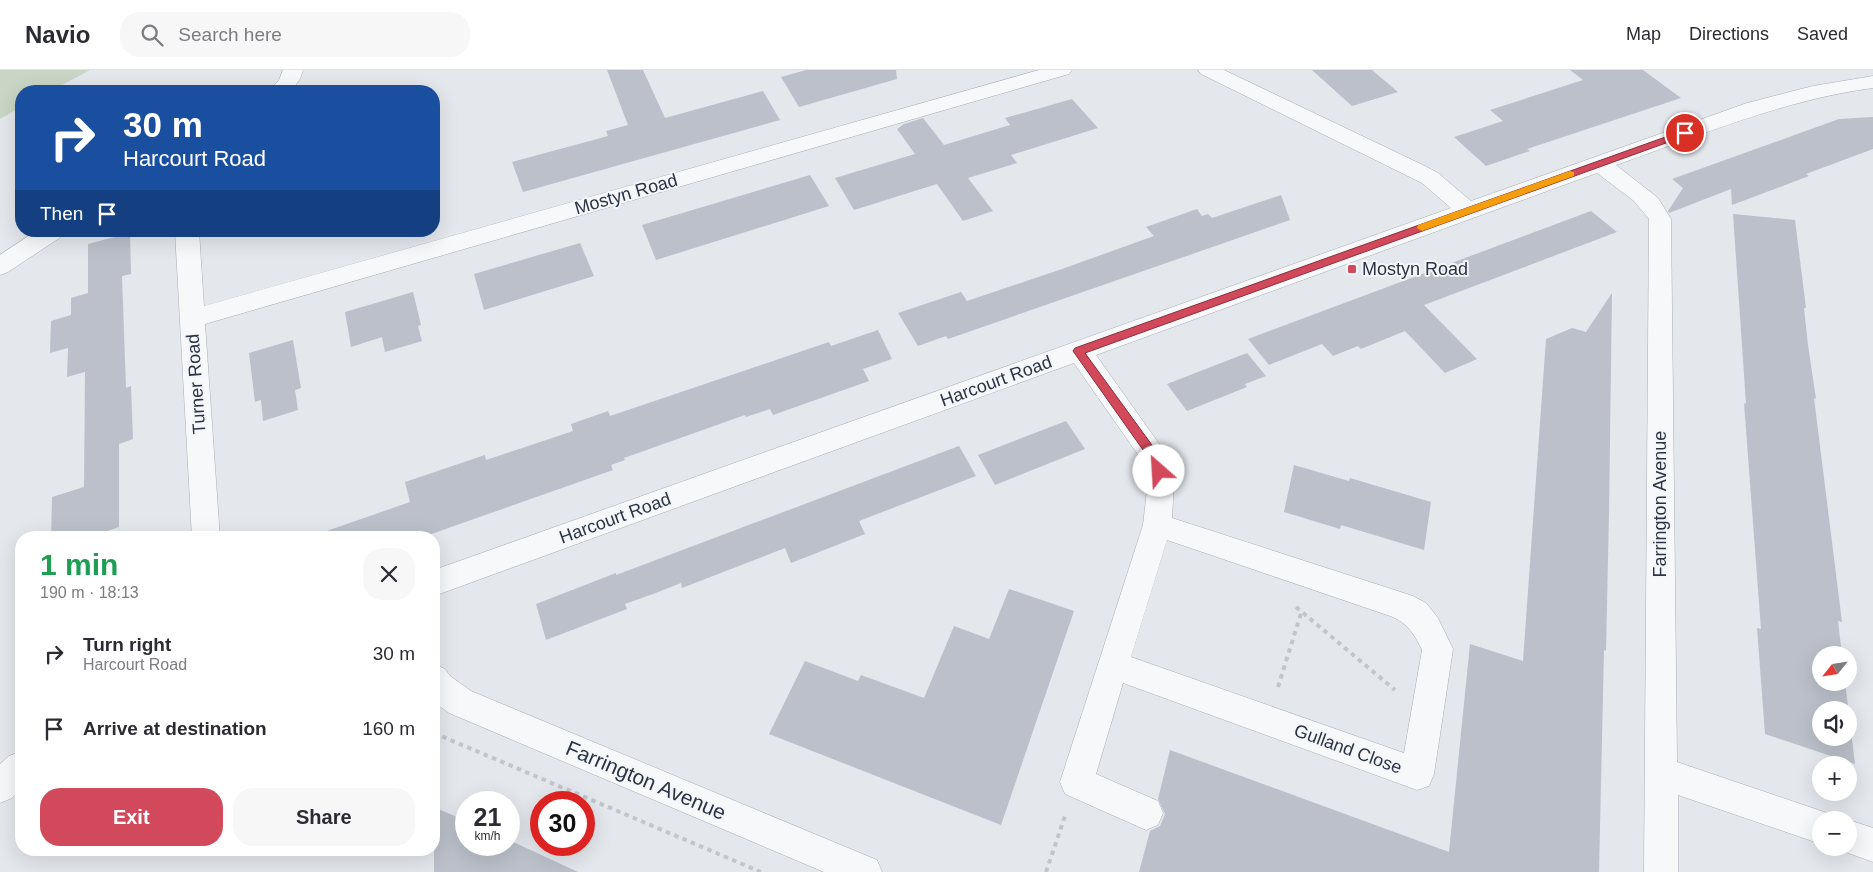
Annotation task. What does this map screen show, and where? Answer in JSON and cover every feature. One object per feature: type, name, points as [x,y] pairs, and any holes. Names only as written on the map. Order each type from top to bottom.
[{"type":"street","points":[[285,85],[291,79],[293,70]]},
{"type":"street","name":"Mostyn Road","points":[[191,319],[1062,70]]},
{"type":"street","points":[[1208,70],[1430,178],[1468,211]]},
{"type":"street","points":[[1863,70],[1873,81]]},
{"type":"street","name":"Harcourt Road","points":[[440,580],[1791,96],[1873,81]]},
{"type":"street","name":"Farrington Avenue","points":[[1600,164],[1648,201],[1658,212],[1660,219],[1661,872]]},
{"type":"street","points":[[0,266],[44,237]]},
{"type":"street","name":"Turner Road","points":[[187,237],[206,531]]},
{"type":"street","points":[[1078,351],[1153,455],[1159,471],[1162,495],[1157,525],[1077,782],[1146,813]]},
{"type":"street","name":"Gulland Close","points":[[1113,665],[1417,774],[1438,649],[1427,628],[1416,614],[1402,606],[1157,525]]},
{"type":"street","name":"Farrington Avenue","points":[[440,688],[460,702],[865,872]]},
{"type":"street","points":[[0,786],[15,773]]},
{"type":"street","points":[[1660,773],[1812,825]]},
{"type":"street","points":[[1857,840],[1873,845]]},
{"type":"path","points":[[1268,720],[1313,577]]},
{"type":"path","points":[[1294,605],[1426,716]]},
{"type":"path","points":[[440,737],[762,872]]},
{"type":"path","points":[[1046,872],[1051,855]]},
{"type":"green space","points":[[0,70],[90,70],[62,85],[15,85],[15,110],[0,119]]},
{"type":"building","points":[[607,70],[643,70],[665,118],[763,91],[780,120],[523,192],[512,162],[608,136],[606,131],[628,125]]},
{"type":"building","points":[[806,70],[896,70],[897,79],[799,107],[781,77]]},
{"type":"building","points":[[1312,70],[1372,70],[1398,92],[1352,106]]},
{"type":"building","points":[[1570,70],[1643,70],[1681,98],[1527,149],[1530,151],[1486,166],[1454,137],[1503,121],[1490,110],[1583,80]]},
{"type":"building","points":[[1072,99],[1098,128],[1011,155],[1017,163],[968,178],[993,211],[963,221],[937,184],[854,210],[835,178],[915,154],[897,129],[904,124],[923,118],[944,145],[1010,125],[1005,118]]},
{"type":"building","points":[[1873,117],[1873,149],[1732,205],[1731,189],[1669,213],[1668,211],[1683,188],[1672,179],[1839,119]]},
{"type":"building","points":[[810,175],[829,206],[656,260],[642,225]]},
{"type":"building","points":[[1281,195],[1290,220],[948,339],[946,336],[918,346],[898,313],[961,292],[967,301],[1062,269],[1154,236],[1146,227],[1197,209],[1202,216],[1208,214],[1212,218]]},
{"type":"building","points":[[1591,211],[1617,232],[1424,305],[1477,359],[1445,373],[1405,331],[1361,349],[1358,346],[1333,356],[1322,344],[1269,365],[1248,339]]},
{"type":"building","points":[[1733,214],[1795,220],[1806,308],[1804,308],[1808,345],[1816,399],[1814,398],[1842,622],[1838,621],[1841,646],[1812,646],[1812,691],[1846,691],[1847,701],[1812,701],[1812,746],[1853,746],[1854,756],[1831,756],[1765,734],[1757,628],[1761,629],[1744,403],[1746,404]]},
{"type":"building","points":[[115,237],[130,237],[131,274],[122,276],[126,388],[131,386],[133,439],[119,444],[119,527],[108,531],[51,531],[52,497],[84,487],[85,372],[67,377],[68,348],[50,353],[51,321],[71,315],[71,298],[88,293],[88,244]]},
{"type":"building","points":[[580,243],[594,276],[484,310],[474,274]]},
{"type":"building","points":[[413,292],[421,325],[418,326],[422,341],[385,352],[382,337],[351,347],[345,312]]},
{"type":"building","points":[[1612,293],[1606,651],[1604,650],[1599,872],[1139,872],[1150,831],[1160,826],[1165,814],[1158,799],[1170,750],[1449,852],[1470,644],[1523,661],[1546,339],[1572,328],[1586,332]]},
{"type":"building","points":[[878,330],[892,359],[863,369],[869,381],[773,415],[770,409],[746,417],[745,415],[624,458],[625,460],[611,465],[613,470],[440,531],[327,531],[410,502],[405,482],[485,455],[486,460],[573,431],[571,424],[608,411],[610,416],[829,342],[831,346]]},
{"type":"building","points":[[293,340],[301,388],[295,390],[298,410],[263,421],[261,400],[255,402],[249,353]]},
{"type":"building","points":[[1247,353],[1266,376],[1245,384],[1247,387],[1187,411],[1167,384]]},
{"type":"building","points":[[1066,421],[1085,449],[995,485],[978,455]]},
{"type":"building","points":[[959,446],[976,476],[859,521],[865,534],[791,563],[785,548],[682,588],[681,583],[625,604],[627,609],[546,640],[536,604]]},
{"type":"building","points":[[1294,465],[1349,481],[1350,478],[1431,502],[1424,550],[1341,525],[1340,529],[1284,512]]},
{"type":"building","points":[[1009,589],[1074,611],[1001,825],[769,734],[805,661],[858,681],[861,675],[924,698],[954,626],[989,639]]},
{"type":"building","points":[[440,810],[455,816],[455,856],[520,856],[520,845],[530,850],[530,856],[544,856],[578,872],[434,872],[434,856],[440,856]]},
{"type":"slow traffic","points":[[1422,228],[1570,174]]},
{"type":"place","name":"Mostyn Road","points":[[1352,269]]},
{"type":"route","points":[[1159,471],[1153,455],[1078,351],[1685,133]]}]
